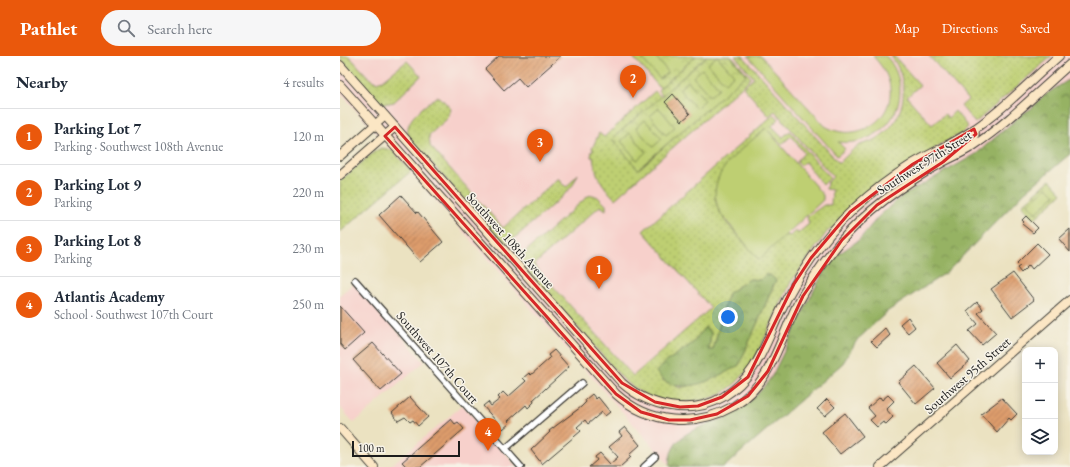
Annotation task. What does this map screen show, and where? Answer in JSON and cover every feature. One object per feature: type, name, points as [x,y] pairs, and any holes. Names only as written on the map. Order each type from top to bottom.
[{"type":"street","name":"Southwest 97th Street","points":[[680,407],[698,406],[716,400],[733,390],[748,377],[756,364],[791,290],[808,262],[841,221],[881,186],[913,164],[974,129],[1059,56]]},
{"type":"street","name":"Southwest 97th Street","points":[[680,421],[699,419],[717,414],[734,406],[753,390],[768,371],[803,296],[836,247],[868,214],[900,188],[943,162],[964,152],[983,139],[1070,64]]},
{"type":"street","name":"Southwest 108th Avenue","points":[[340,65],[622,383],[647,400],[663,405],[680,407]]},
{"type":"street","name":"Southwest 108th Avenue","points":[[340,85],[374,125],[616,394],[641,412],[660,418],[680,421]]},
{"type":"street","points":[[340,156],[385,116]]},
{"type":"street","points":[[340,175],[395,127]]},
{"type":"street","points":[[943,162],[953,152],[974,138],[976,134],[974,129]]},
{"type":"street","points":[[803,296],[799,289],[808,272],[808,262]]},
{"type":"street","name":"Southwest 107th Court","points":[[355,280],[521,467]]},
{"type":"street","name":"Southwest 95th Street","points":[[880,467],[1070,300]]},
{"type":"street","points":[[505,449],[582,383]]},
{"type":"street","points":[[340,428],[374,467]]},
{"type":"street","points":[[644,467],[655,457]]},
{"type":"highlighted area","points":[[395,127],[622,383],[655,402],[680,407],[698,406],[722,397],[748,377],[794,284],[811,258],[850,212],[913,164],[974,129],[976,134],[943,162],[877,205],[842,240],[803,296],[768,371],[748,396],[717,414],[690,420],[669,420],[641,412],[616,394],[385,136]]},
{"type":"shaded area","points":[[340,56],[1070,56],[1070,154],[1025,192],[947,272],[888,311],[857,340],[843,363],[724,467],[671,467],[340,92]]},
{"type":"shaded area","points":[[355,282],[424,362],[354,423],[340,407],[340,295]]},
{"type":"shaded area","points":[[463,405],[517,467],[389,467]]},
{"type":"green space","points":[[340,56],[349,56],[370,79],[376,82],[383,80],[407,61],[421,76],[394,102],[384,104],[377,100],[340,59]]},
{"type":"green space","points":[[632,56],[696,56],[660,88]]},
{"type":"green space","points":[[648,56],[655,56],[668,72],[660,79],[643,60]]},
{"type":"green space","points":[[696,56],[707,56],[662,96],[658,90]]},
{"type":"green space","points":[[707,56],[730,56],[746,75],[638,169],[612,139]]},
{"type":"green space","points":[[717,56],[734,75],[725,83],[708,64]]},
{"type":"green space","points":[[730,56],[732,56],[751,78],[615,199],[600,180],[593,157],[591,157],[592,151],[594,150],[592,149],[599,133],[604,137],[655,91],[661,97],[612,139],[639,169],[746,74]]},
{"type":"green space","points":[[735,56],[743,56],[839,163],[851,151],[860,145],[874,140],[882,135],[897,118],[903,98],[903,87],[901,76],[891,56],[894,56],[920,85],[907,97],[932,125],[945,114],[948,118],[955,111],[968,127],[961,134],[941,144],[827,232],[791,282],[752,365],[736,383],[722,394],[705,400],[675,403],[662,401],[643,394],[625,381],[522,265],[520,259],[523,254],[588,196],[593,195],[598,197],[606,205],[606,210],[600,206],[534,265],[633,376],[711,308],[643,231],[774,114],[779,119],[772,126],[783,137],[790,131],[830,178],[823,185],[805,162],[801,166],[797,161],[804,153],[791,136],[782,144],[765,128],[715,198],[717,206],[725,221],[759,259],[785,235],[790,236],[795,231],[798,233],[809,224],[807,217],[824,205],[831,205],[832,190],[826,189],[827,183],[833,177],[775,111],[769,116],[743,87],[754,78]],"holes":[[[765,275],[776,280],[739,365],[699,383],[680,388],[662,380],[663,364],[693,343],[705,327],[711,332],[709,351],[713,350],[728,293],[750,279],[760,280]]]},
{"type":"green space","points":[[748,56],[761,56],[825,126],[837,131],[849,132],[861,130],[872,125],[881,117],[887,107],[890,95],[888,78],[873,56],[886,56],[896,71],[900,87],[899,102],[893,116],[884,128],[871,137],[856,142],[838,142],[845,149],[837,156]]},
{"type":"green space","points":[[929,56],[1052,56],[975,123],[961,106],[968,100]]},
{"type":"green space","points":[[702,69],[719,88],[710,96],[693,77]]},
{"type":"green space","points":[[1070,79],[1070,154],[1025,192],[947,272],[888,311],[857,340],[843,363],[724,467],[671,467],[669,465],[671,452],[676,443],[684,436],[693,430],[734,413],[755,397],[764,387],[772,376],[827,266],[837,255],[859,240],[878,217],[902,196],[976,154],[1022,114],[1032,108],[1043,96]]},
{"type":"green space","points":[[688,81],[705,100],[696,108],[679,89]]},
{"type":"green space","points":[[436,97],[440,97],[451,109],[448,118],[429,135],[430,146],[503,228],[558,178],[562,184],[567,187],[578,174],[573,185],[565,194],[509,243],[502,241],[484,223],[408,136],[409,124],[412,119],[421,109]]},
{"type":"green space","points":[[659,108],[675,127],[666,135],[650,116]]},
{"type":"green space","points":[[645,120],[662,139],[653,147],[636,128]]},
{"type":"green space","points":[[766,128],[823,195],[823,200],[759,260],[720,213],[716,199],[716,186],[726,164]]},
{"type":"green space","points":[[630,133],[646,152],[637,160],[621,141]]},
{"type":"green space","points":[[381,148],[392,150],[411,171],[340,232],[340,181],[374,152]]},
{"type":"green space","points":[[1050,180],[1062,193],[1034,219],[1022,205]]},
{"type":"green space","points":[[1047,187],[1055,195],[1036,213],[1028,204]]},
{"type":"green space","points":[[765,275],[770,275],[776,280],[739,365],[719,376],[696,385],[674,385],[664,381],[656,372],[663,364],[693,343],[705,327],[711,332],[709,350],[713,350],[728,293],[750,279],[760,280]]},
{"type":"building","points":[[499,56],[561,56],[526,87],[518,78],[504,90],[485,69]]},
{"type":"building","points":[[673,94],[690,114],[682,121],[665,102]]},
{"type":"building","points":[[401,195],[417,213],[418,212],[443,242],[420,262],[379,215]]},
{"type":"building","points":[[1026,216],[1038,228],[1033,233],[1022,224],[1024,222],[1022,220]]},
{"type":"building","points":[[1070,229],[1070,252],[1059,239]]},
{"type":"building","points":[[1037,243],[1048,254],[1032,269],[1029,265],[1021,273],[1017,268],[1020,266],[1017,263]]},
{"type":"building","points":[[1013,273],[1034,300],[1012,317],[991,289]]},
{"type":"building","points":[[977,302],[983,309],[978,313],[996,333],[982,345],[969,331],[978,324],[967,311]]},
{"type":"building","points":[[340,306],[364,333],[345,350],[340,344]]},
{"type":"building","points":[[908,317],[915,327],[908,333],[900,324]]},
{"type":"building","points":[[885,328],[890,335],[877,347],[871,341]]},
{"type":"building","points":[[373,343],[401,374],[381,391],[353,360]]},
{"type":"building","points":[[957,345],[970,361],[950,378],[937,363]]},
{"type":"building","points":[[554,350],[569,367],[533,400],[534,402],[528,408],[526,405],[508,421],[510,423],[503,429],[483,406],[488,402],[491,406],[500,399],[498,397],[503,392],[508,397],[526,381],[523,378],[529,373],[531,375],[550,358],[548,355]]},
{"type":"building","points":[[916,366],[935,388],[916,404],[898,382]]},
{"type":"building","points":[[592,394],[596,399],[598,397],[610,412],[605,416],[602,412],[588,424],[585,420],[577,427],[581,431],[542,464],[531,450],[550,432],[549,431],[581,407],[586,402],[585,400]]},
{"type":"building","points":[[888,395],[894,401],[886,409],[893,417],[886,424],[883,422],[877,427],[870,420],[875,416],[868,408],[880,397],[882,400]]},
{"type":"building","points":[[410,397],[428,417],[418,426],[413,420],[410,422],[405,417],[398,421],[392,413]]},
{"type":"building","points":[[1002,398],[1017,414],[1011,420],[1009,418],[997,432],[981,414]]},
{"type":"building","points":[[827,399],[835,407],[825,416],[817,409]]},
{"type":"building","points":[[845,413],[863,436],[840,454],[822,432]]},
{"type":"building","points":[[451,419],[455,424],[458,422],[464,429],[420,467],[407,467],[402,462]]},
{"type":"building","points":[[625,427],[640,445],[629,455],[631,457],[620,467],[589,467],[597,460],[595,457],[600,453],[610,464],[618,457],[609,447],[622,436],[619,432]]},
{"type":"place","name":"Parking Lot 9","points":[[633,98]]},
{"type":"place","name":"Parking Lot 8","points":[[540,162]]},
{"type":"place","name":"Parking Lot 7","points":[[599,289]]},
{"type":"place","name":"Atlantis Academy","points":[[488,451]]}]
